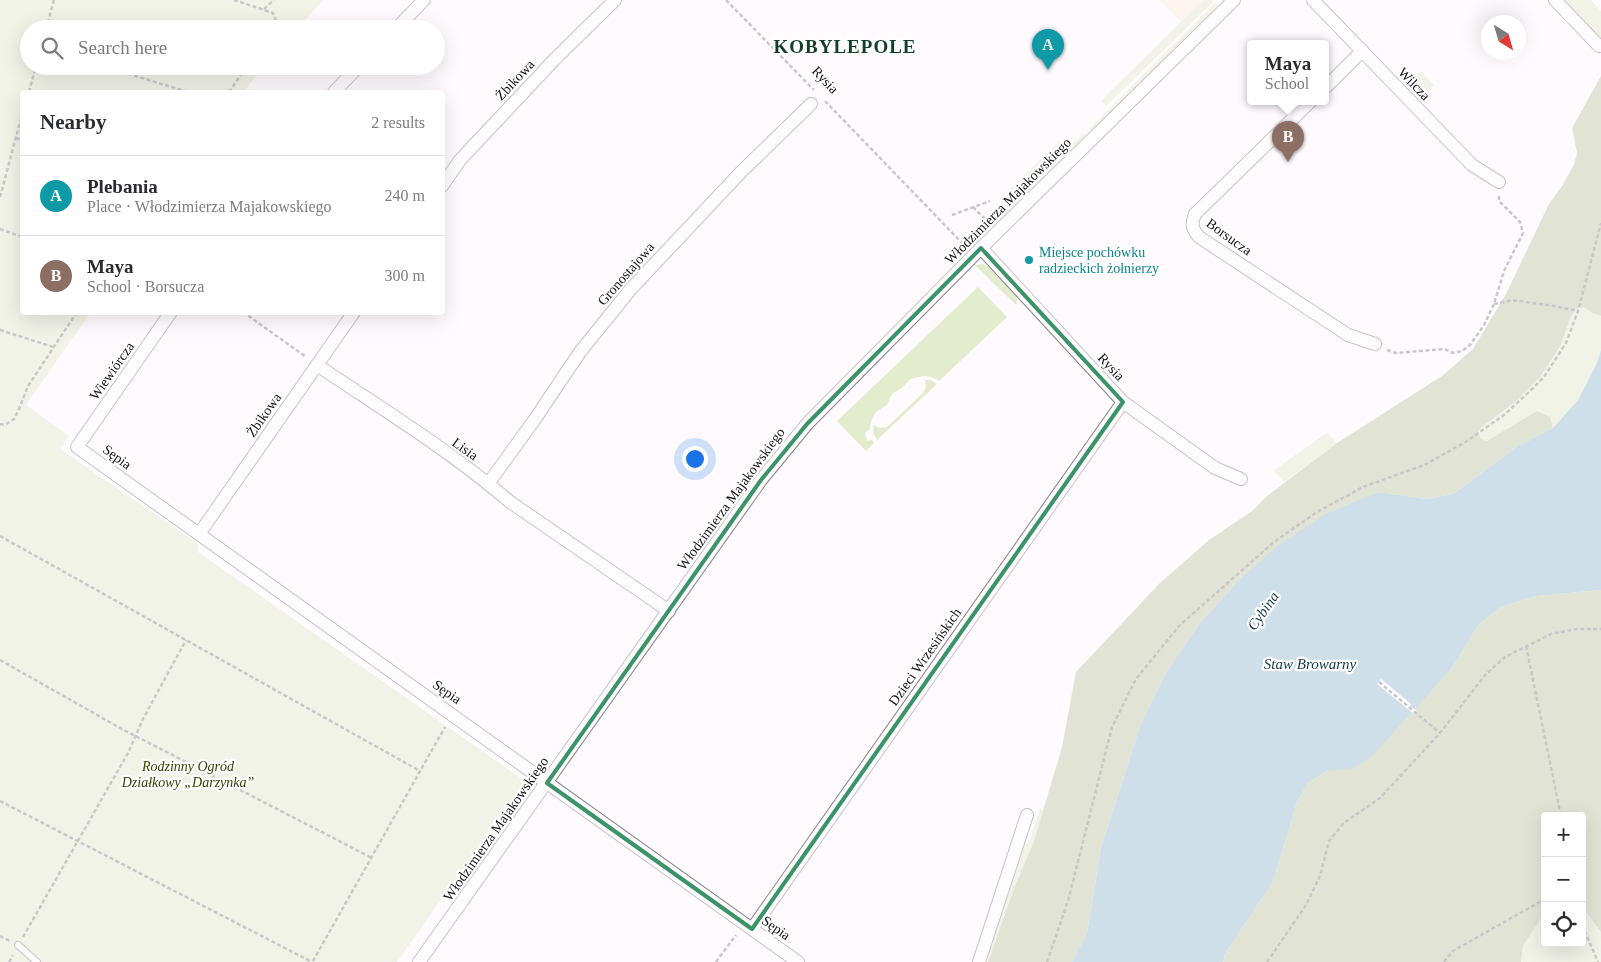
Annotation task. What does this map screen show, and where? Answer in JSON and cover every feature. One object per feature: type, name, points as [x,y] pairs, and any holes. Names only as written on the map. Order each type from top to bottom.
[{"type":"street","points":[[405,20],[424,0]]},
{"type":"street","name":"Żbikowa","points":[[445,182],[460,160],[554,60],[615,0]]},
{"type":"street","name":"Wilcza","points":[[1313,0],[1472,165],[1499,182]]},
{"type":"street","points":[[1555,0],[1599,46]]},
{"type":"street","name":"Włodzimierza Majakowskiego","points":[[419,962],[760,480],[807,424],[981,248],[1230,2]]},
{"type":"street","points":[[1329,83],[1362,51]]},
{"type":"street","points":[[336,90],[350,75]]},
{"type":"street","name":"Gronostajowa","points":[[488,484],[580,352],[630,290],[735,179],[811,104]]},
{"type":"street","name":"Borsucza","points":[[1307,105],[1195,214],[1192,222],[1193,230],[1199,237],[1348,334],[1375,344]]},
{"type":"street","name":"Rysia","points":[[981,248],[1123,402],[1215,468],[1241,479]]},
{"type":"street","name":"Wiewiórcza","points":[[77,447],[169,315]]},
{"type":"street","name":"Żbikowa","points":[[199,534],[352,315]]},
{"type":"street","name":"Lisia","points":[[317,365],[401,421],[510,502],[669,611]]},
{"type":"street","name":"Dzieci Wrzesińskich","points":[[748,926],[1123,402]]},
{"type":"street","name":"Sępia","points":[[77,447],[798,962]]},
{"type":"street","points":[[979,962],[1027,815]]},
{"type":"lane","points":[[18,945],[37,962]]},
{"type":"path","points":[[48,20],[54,0]]},
{"type":"path","points":[[234,0],[273,13],[276,20]]},
{"type":"path","points":[[264,10],[274,0]]},
{"type":"path","name":"Rysia","points":[[726,0],[966,247]]},
{"type":"path","points":[[30,90],[34,75]]},
{"type":"path","points":[[132,75],[181,90]]},
{"type":"path","points":[[230,90],[241,75]]},
{"type":"path","points":[[0,198],[20,123]]},
{"type":"path","points":[[16,138],[20,139]]},
{"type":"path","points":[[1375,344],[1396,354],[1444,349],[1453,353],[1462,351],[1470,345],[1484,325],[1494,304],[1504,271],[1523,233],[1520,222],[1499,201],[1499,182]]},
{"type":"path","points":[[952,215],[990,200]]},
{"type":"path","points":[[973,207],[989,223]]},
{"type":"path","points":[[1047,962],[1070,892],[1112,727],[1136,679],[1179,626],[1268,548],[1310,517],[1363,487],[1411,471],[1464,443],[1504,415],[1539,381],[1566,343],[1578,311],[1601,223]]},
{"type":"path","points":[[0,229],[20,236]]},
{"type":"path","points":[[1494,304],[1512,300],[1578,311]]},
{"type":"path","points":[[0,424],[5,426],[14,419],[28,386],[75,315]]},
{"type":"path","points":[[247,315],[317,365]]},
{"type":"path","points":[[0,330],[53,348]]},
{"type":"path","points":[[0,536],[420,771]]},
{"type":"path","points":[[1267,962],[1306,905],[1320,876],[1329,841],[1344,823],[1380,798],[1440,733],[1486,674],[1505,657],[1551,634],[1601,629]]},
{"type":"path","points":[[9,962],[128,753],[186,640]]},
{"type":"path","points":[[1526,646],[1560,812]]},
{"type":"path","points":[[0,660],[122,729],[372,858]]},
{"type":"path","points":[[1379,682],[1440,733]]},
{"type":"path","points":[[0,801],[312,962],[446,726]]},
{"type":"path","points":[[1444,962],[1452,951],[1541,901]]},
{"type":"path","points":[[716,962],[748,926]]},
{"type":"path","points":[[1586,933],[1598,962]]},
{"type":"highlighted area","points":[[981,248],[1123,402],[752,929],[547,783],[761,480],[807,424]]},
{"type":"shaded area","points":[[1159,0],[1203,0],[1181,22]]},
{"type":"green space","name":"Rodzinny Ogród Działkowy „Darzynka”","points":[[0,0],[323,0],[305,20],[20,20],[20,75],[256,75],[245,90],[20,90],[20,315],[89,315],[26,405],[69,436],[60,449],[197,543],[198,552],[525,781],[397,962],[0,962]]},
{"type":"green space","points":[[1203,0],[1212,0],[1213,2],[1106,106],[1101,101]]},
{"type":"green space","points":[[1564,0],[1591,0],[1601,11],[1601,39]]},
{"type":"green space","points":[[1216,2],[1215,9],[1092,132],[1089,129]]},
{"type":"green space","points":[[1421,71],[1434,85],[1421,97],[1408,83]]},
{"type":"green space","points":[[1601,76],[1601,316],[1592,313],[1584,307],[1576,309],[1571,316],[1561,345],[1541,376],[1515,402],[1478,432],[1481,439],[1487,441],[1537,411],[1550,417],[1553,428],[1518,446],[1453,494],[1426,499],[1379,492],[1238,581],[1199,624],[1165,674],[1140,726],[1101,848],[1087,933],[1072,962],[988,962],[1013,891],[1034,841],[1062,747],[1076,672],[1160,583],[1209,540],[1252,511],[1267,496],[1337,443],[1442,376],[1473,349],[1506,294],[1549,204],[1574,165],[1577,153],[1572,128]]},
{"type":"green space","points":[[1084,133],[1087,136],[1020,201],[1015,201]]},
{"type":"green space","points":[[1060,141],[1065,147],[1012,199],[1006,193]]},
{"type":"green space","points":[[983,264],[997,274],[1012,289],[1017,298],[1016,305],[975,265]]},
{"type":"green space","points":[[978,287],[1007,317],[939,381],[924,376],[910,379],[903,387],[892,394],[887,405],[876,412],[869,430],[865,433],[867,441],[872,440],[874,443],[866,451],[837,421]]},
{"type":"green space","points":[[1584,307],[1592,313],[1601,316],[1601,350],[1596,365],[1578,400],[1553,428],[1550,417],[1512,425],[1487,442],[1481,439],[1478,432],[1482,427],[1515,402],[1541,376],[1561,345],[1571,316],[1576,309]]},
{"type":"green space","points":[[925,380],[931,380],[937,384],[877,440],[873,433],[874,425],[880,428],[887,427],[923,393],[926,387]]},
{"type":"green space","points":[[1327,433],[1337,443],[1284,482],[1274,470]]},
{"type":"green space","points":[[1601,590],[1601,932],[1586,912],[1586,812],[1541,812],[1541,918],[1523,946],[1521,962],[1223,962],[1225,954],[1273,882],[1297,802],[1308,783],[1327,771],[1354,767],[1451,669],[1479,624],[1501,607],[1537,596]]},
{"type":"green space","points":[[1040,808],[1043,811],[1034,841],[1013,891],[988,962],[984,962],[1018,857],[1030,839]]},
{"type":"green space","points":[[1586,912],[1601,932],[1601,962],[1521,962],[1523,946],[1541,917],[1541,947],[1586,947]]},
{"type":"water","name":"Staw Browarny","points":[[1601,350],[1601,590],[1537,596],[1501,607],[1479,624],[1451,669],[1373,755],[1354,768],[1327,771],[1308,783],[1297,802],[1273,882],[1225,954],[1223,962],[1072,962],[1087,933],[1101,848],[1140,726],[1165,674],[1199,624],[1238,581],[1276,547],[1325,514],[1379,492],[1426,499],[1453,494],[1518,446],[1553,428],[1578,400],[1596,365]]},
{"type":"pier","points":[[1381,679],[1417,711],[1414,714],[1377,684]]},
{"type":"place","name":"Plebania","points":[[1048,70]]},
{"type":"place","name":"Maya","points":[[1288,162]]},
{"type":"place","name":"Miejsce pochówku radzieckich żołnierzy","points":[[1029,260]]},
{"type":"district","name":"KOBYLEPOLE","points":[[845,46]]},
{"type":"water label","name":"Cybina","points":[[1263,611]]}]
